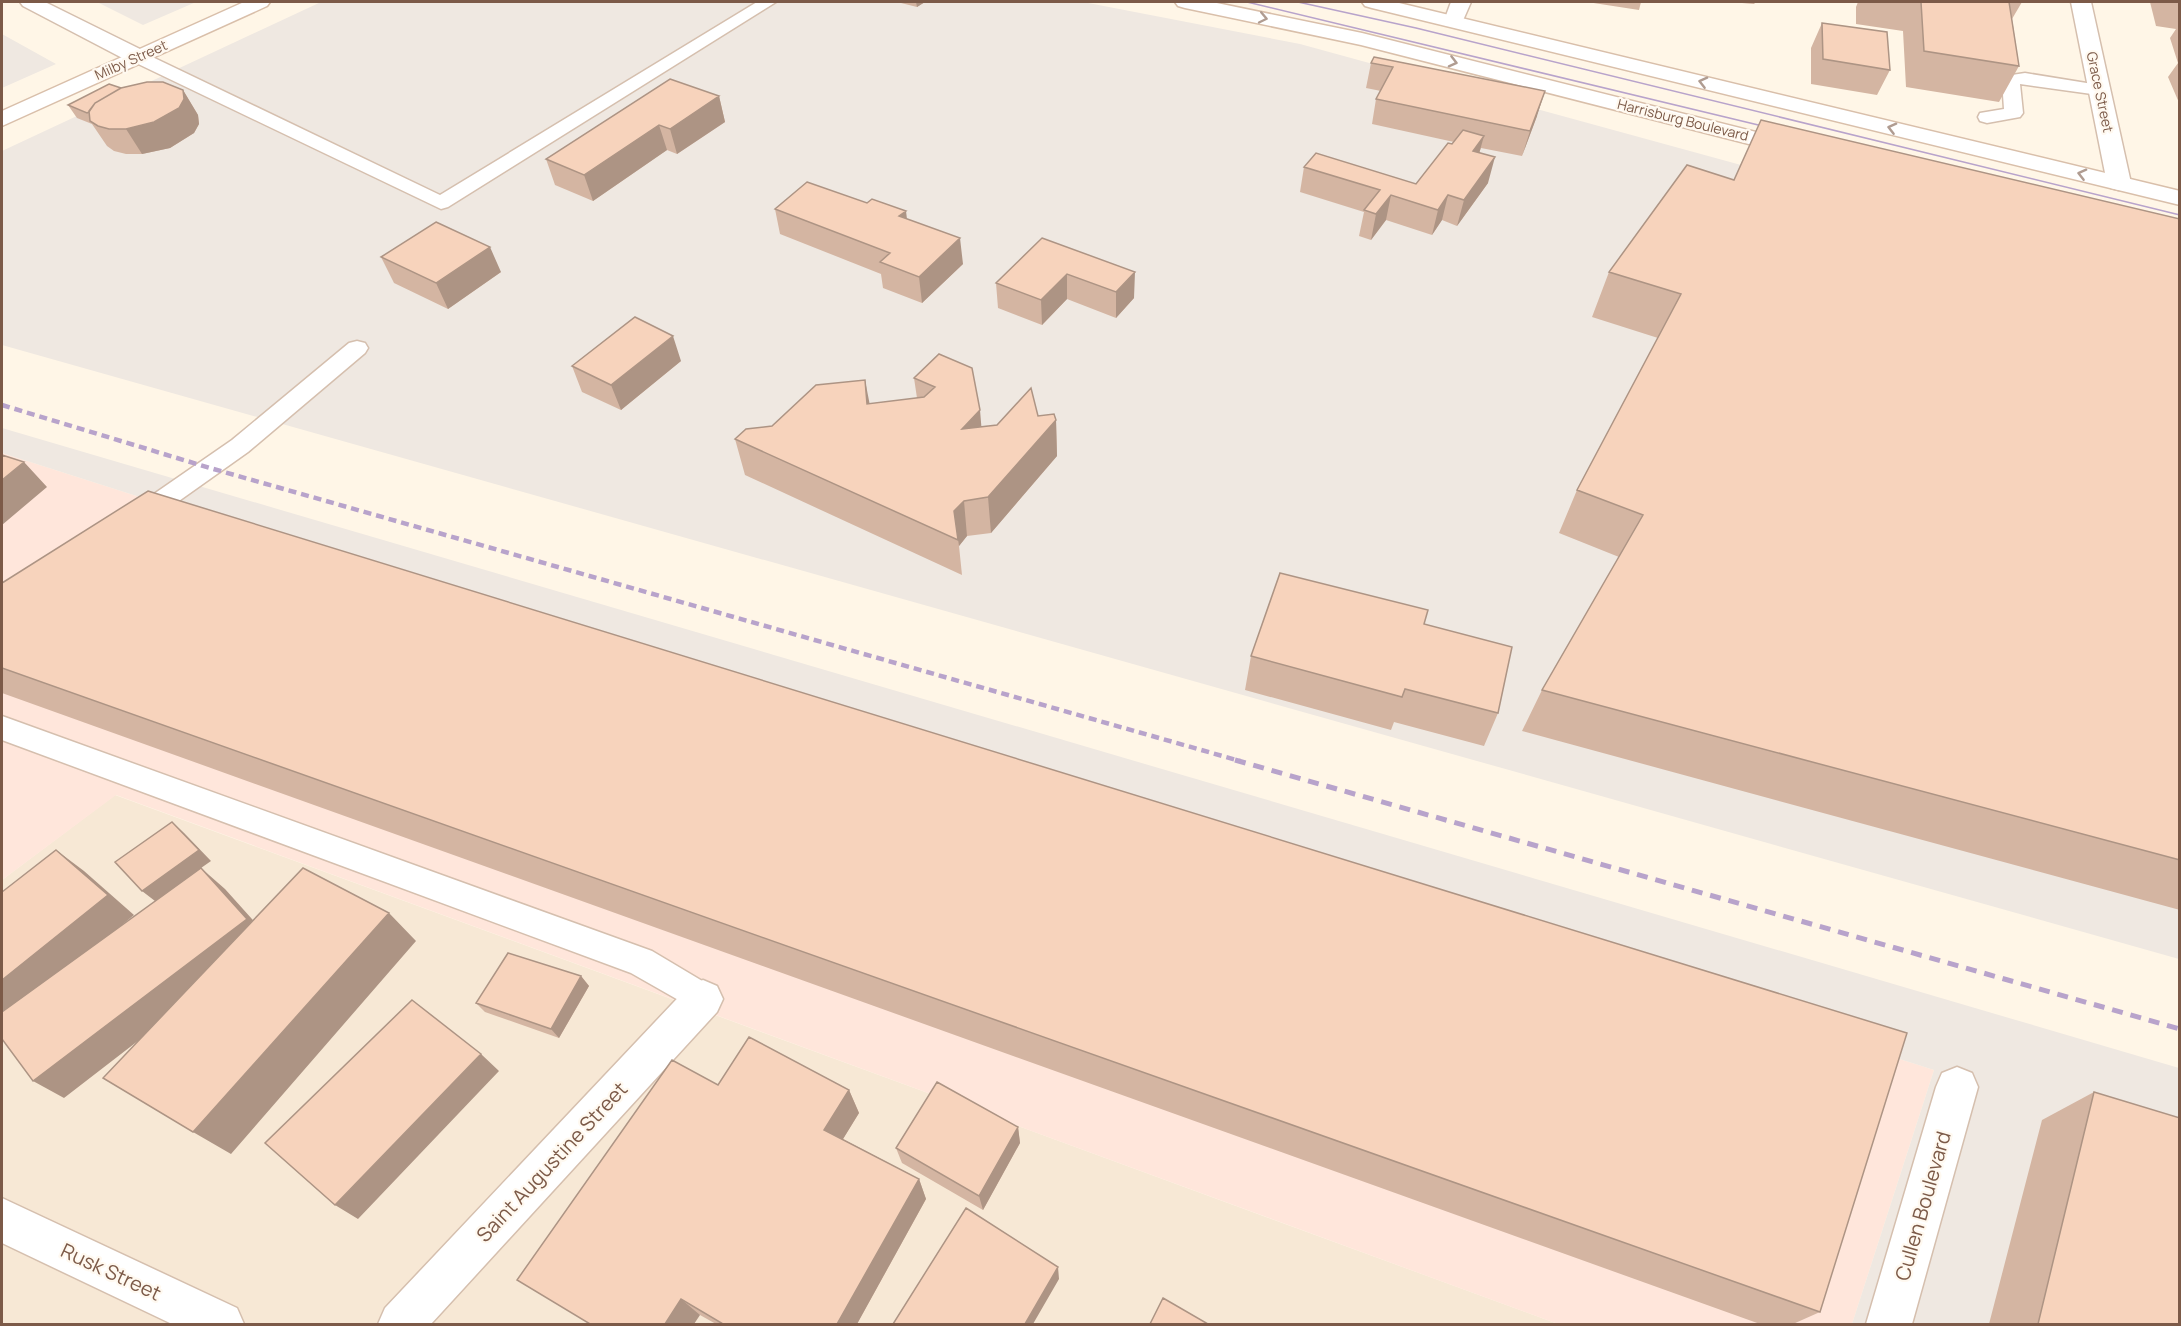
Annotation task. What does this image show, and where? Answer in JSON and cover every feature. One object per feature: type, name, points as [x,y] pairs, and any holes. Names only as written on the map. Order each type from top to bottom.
[{"type":"main road","points":[[30,2],[138,57]]},
{"type":"main road","name":"Milby Street","points":[[2,119],[260,2]]},
{"type":"main road","name":"Harrisburg Boulevard","points":[[1185,2],[1362,39],[1811,153]]},
{"type":"main road","points":[[1372,2],[1457,11],[2180,198]]},
{"type":"main road","name":"Grace Street","points":[[2080,2],[2119,183]]},
{"type":"main road","name":"Saint Augustine Street","points":[[401,1324],[703,999]]},
{"type":"main road","name":"Cullen Boulevard","points":[[1889,1324],[1957,1087]]},
{"type":"main road","name":"Rusk Street","points":[[2,1220],[221,1324]]},
{"type":"lane","points":[[138,57],[441,203],[768,2]]},
{"type":"lane","points":[[1987,117],[2014,113],[2011,80],[2025,78],[2099,90]]},
{"type":"lane","points":[[150,508],[240,446],[357,348]]},
{"type":"lane","points":[[2,728],[641,962],[703,999]]},
{"type":"shaded area","points":[[97,2],[196,2],[143,25]]},
{"type":"shaded area","points":[[321,2],[1083,2],[1300,44],[1741,165],[2179,269],[2179,959],[2,345],[2,151]]},
{"type":"shaded area","points":[[2,34],[56,64],[2,88]]},
{"type":"shaded area","points":[[2,428],[2179,1068],[2179,1324],[1852,1324],[1934,1070],[2,453]]},
{"type":"shaded area","points":[[2,453],[1934,1070],[1852,1324],[1558,1324],[116,795],[2,880]]},
{"type":"shaded area","points":[[115,795],[1558,1324],[2,1324],[2,880]]},
{"type":"building","points":[[1921,2],[2009,2],[2019,66],[1924,51]]},
{"type":"building","points":[[1822,23],[1887,32],[1890,70],[1823,59]]},
{"type":"building","points":[[1374,57],[1545,91],[1530,131],[1376,99],[1393,67],[1371,63]]},
{"type":"building","points":[[670,79],[719,96],[670,129],[659,125],[584,175],[546,159]]},
{"type":"building","points":[[147,82],[163,82],[183,90],[184,99],[179,108],[154,122],[126,129],[109,129],[90,121],[89,111],[95,103],[121,88]]},
{"type":"building","points":[[109,84],[121,88],[95,103],[89,112],[68,105]]},
{"type":"building","points":[[1761,120],[2180,219],[2180,860],[1542,690],[1643,515],[1577,490],[1681,294],[1609,272],[1687,165],[1734,180]]},
{"type":"building","points":[[1463,130],[1484,136],[1473,151],[1495,157],[1464,200],[1448,195],[1438,210],[1391,195],[1376,214],[1364,210],[1380,190],[1304,167],[1316,153],[1416,184],[1448,143],[1452,144]]},
{"type":"building","points":[[807,182],[867,203],[872,199],[906,211],[899,216],[960,238],[919,277],[880,262],[890,253],[775,209]]},
{"type":"building","points":[[436,222],[490,247],[436,283],[381,257]]},
{"type":"building","points":[[1042,238],[1135,272],[1116,292],[1067,274],[1041,300],[996,283]]},
{"type":"building","points":[[635,317],[673,336],[611,385],[572,366]]},
{"type":"building","points":[[939,354],[972,368],[980,410],[962,429],[997,425],[1031,388],[1038,416],[1054,414],[1056,420],[988,497],[964,501],[954,511],[958,540],[735,439],[746,429],[772,426],[816,385],[865,380],[867,404],[924,397],[935,387],[914,378]]},
{"type":"building","points":[[2,455],[24,462],[2,480]]},
{"type":"building","points":[[148,491],[1907,1033],[1820,1312],[2,668],[2,583]]},
{"type":"building","points":[[1280,573],[1428,610],[1424,624],[1512,647],[1498,713],[1405,689],[1402,697],[1251,656]]},
{"type":"building","points":[[172,822],[199,850],[142,891],[115,862]]},
{"type":"building","points":[[56,850],[108,895],[2,980],[2,892]]},
{"type":"building","points":[[201,868],[247,919],[33,1081],[2,1039],[2,1012]]},
{"type":"building","points":[[303,868],[389,913],[193,1132],[103,1078]]},
{"type":"building","points":[[508,953],[581,976],[551,1029],[476,1003]]},
{"type":"building","points":[[412,1000],[481,1054],[335,1205],[265,1143]]},
{"type":"building","points":[[749,1037],[849,1090],[824,1130],[919,1179],[837,1324],[723,1324],[681,1299],[665,1324],[590,1324],[517,1280],[672,1060],[718,1085]]},
{"type":"building","points":[[937,1082],[1018,1127],[979,1196],[896,1148]]},
{"type":"building","points":[[2094,1092],[2180,1118],[2180,1324],[2038,1324]]},
{"type":"building","points":[[966,1208],[1058,1267],[1025,1324],[893,1324]]},
{"type":"building","points":[[1163,1298],[1208,1324],[1150,1324]]},
{"type":"tram line","points":[[1247,2],[1775,129]]},
{"type":"tram line","points":[[1298,2],[1416,28],[2180,215]]},
{"type":"railway","points":[[2,405],[210,468],[1240,761]]},
{"type":"railway","points":[[1235,760],[2180,1029]]}]
